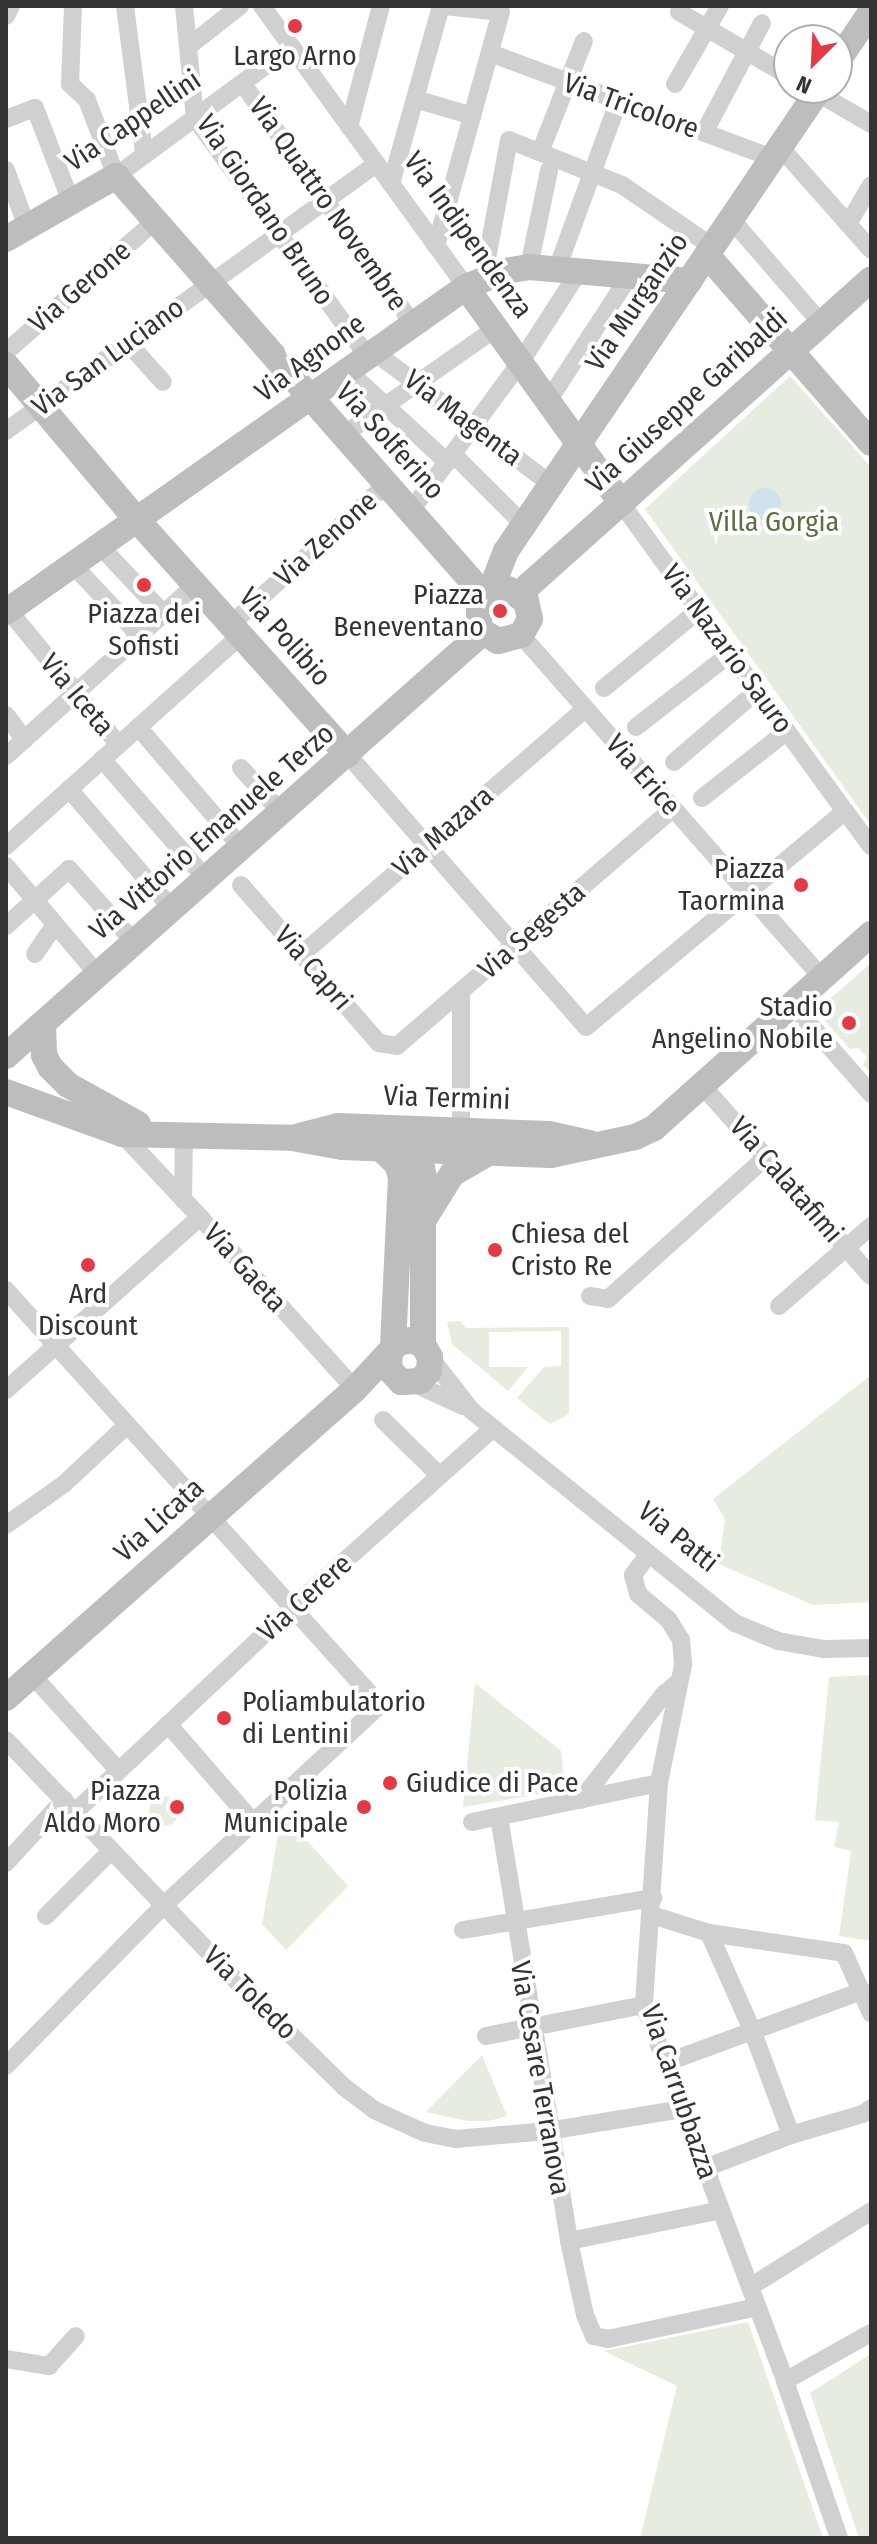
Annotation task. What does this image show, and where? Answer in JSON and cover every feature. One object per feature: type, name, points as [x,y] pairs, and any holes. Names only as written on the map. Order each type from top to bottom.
[{"type":"street","points":[[6,16],[11,6]]},
{"type":"street","points":[[73,6],[74,46],[70,84],[80,91],[116,176]]},
{"type":"street","points":[[125,6],[144,153]]},
{"type":"street","name":"Via Giordano Bruno","points":[[184,6],[195,118],[362,359]]},
{"type":"street","points":[[189,46],[240,6]]},
{"type":"street","name":"Via Indipendenza","points":[[262,6],[436,246],[474,284],[496,328],[621,503]]},
{"type":"street","points":[[349,127],[381,6]]},
{"type":"street","points":[[391,184],[443,6],[505,9],[436,246]]},
{"type":"street","points":[[675,84],[720,6]]},
{"type":"street","points":[[679,12],[773,67]]},
{"type":"street","points":[[853,38],[871,12]]},
{"type":"street","points":[[704,133],[762,23]]},
{"type":"street","points":[[541,150],[584,41]]},
{"type":"street","name":"Via Cappellini","points":[[17,233],[116,176],[291,47]]},
{"type":"street","name":"Via Tricolore","points":[[490,53],[704,133],[776,152]]},
{"type":"street","name":"Via Quattro Novembre","points":[[243,84],[413,324]]},
{"type":"street","points":[[415,99],[473,116]]},
{"type":"street","points":[[410,512],[520,363],[569,269],[592,171],[618,102]]},
{"type":"street","name":"Via Murganzio","points":[[488,594],[506,551],[806,104]]},
{"type":"street","points":[[839,104],[871,124]]},
{"type":"street","points":[[6,119],[35,108],[71,202]]},
{"type":"street","points":[[474,284],[509,140],[541,150],[622,185],[710,251],[790,352],[871,443]]},
{"type":"street","points":[[776,152],[871,250]]},
{"type":"street","name":"Via San Luciano","points":[[6,431],[376,164]]},
{"type":"street","points":[[6,170],[17,233]]},
{"type":"street","points":[[529,267],[549,170]]},
{"type":"street","name":"Via Solferino","points":[[116,176],[342,436],[488,594]]},
{"type":"street","points":[[848,224],[871,185]]},
{"type":"street","points":[[731,219],[822,324]]},
{"type":"street","name":"Via Gerone","points":[[6,352],[155,221]]},
{"type":"street","name":"Via Agnone","points":[[7,609],[101,547],[362,359],[474,284],[504,271],[529,267],[689,281]]},
{"type":"street","points":[[548,401],[630,275]]},
{"type":"street","name":"Via Giuseppe Garibaldi","points":[[519,594],[871,279]]},
{"type":"street","points":[[342,436],[496,328]]},
{"type":"street","points":[[128,343],[163,382]]},
{"type":"street","points":[[362,359],[386,406],[450,458],[525,526]]},
{"type":"street","name":"Via Magenta","points":[[362,359],[417,384],[552,485]]},
{"type":"street","name":"Via Polibio","points":[[6,365],[138,521],[348,755]]},
{"type":"street","name":"Via Zenone","points":[[6,846],[138,727],[386,485]]},
{"type":"street","name":"Via Nazario Sauro","points":[[621,503],[871,846]]},
{"type":"street","points":[[101,547],[164,614]]},
{"type":"street","points":[[73,565],[140,636]]},
{"type":"street","points":[[508,589],[519,594],[529,609],[527,628],[521,635],[506,641],[483,632],[477,614],[488,594],[508,589]]},
{"type":"street","points":[[6,756],[164,614],[201,592]]},
{"type":"street","name":"Via Iceta","points":[[7,609],[74,695],[119,745]]},
{"type":"street","points":[[604,688],[699,610]]},
{"type":"street","name":"Via Vittorio Emanuele Terzo","points":[[6,1056],[483,632]]},
{"type":"street","name":"Via Erice","points":[[521,635],[822,978]]},
{"type":"street","points":[[636,727],[731,653]]},
{"type":"street","points":[[674,762],[758,690]]},
{"type":"street","name":"Via Mazara","points":[[301,955],[585,709]]},
{"type":"street","points":[[6,715],[25,740]]},
{"type":"street","points":[[138,727],[242,848]]},
{"type":"street","points":[[702,798],[787,731]]},
{"type":"street","points":[[348,755],[586,1027],[747,893],[839,803]]},
{"type":"street","points":[[102,759],[207,880]]},
{"type":"street","points":[[241,768],[282,813]]},
{"type":"street","points":[[69,789],[173,910]]},
{"type":"street","name":"Via Segesta","points":[[388,1047],[397,1046],[673,809]]},
{"type":"street","points":[[6,866],[98,975]]},
{"type":"street","points":[[6,926],[69,869],[135,943]]},
{"type":"street","name":"Via Capri","points":[[241,885],[379,1043],[388,1047]]},
{"type":"street","points":[[35,954],[55,924]]},
{"type":"street","name":"Via Termini","points":[[13,1097],[122,1134],[184,1138],[292,1138],[338,1126],[385,1138],[417,1139],[457,1152],[551,1155],[635,1137],[654,1128],[871,934]]},
{"type":"street","points":[[423,1221],[457,1152],[461,992]]},
{"type":"street","points":[[792,1004],[871,1094]]},
{"type":"street","name":"Via Termini","points":[[43,1024],[44,1055],[50,1067],[68,1085],[138,1124],[184,1138]]},
{"type":"street","name":"Via Calatafimi","points":[[701,1084],[871,1276]]},
{"type":"street","points":[[122,1134],[200,1217]]},
{"type":"street","name":"Via Termini","points":[[457,1152],[549,1134],[600,1145]]},
{"type":"street","points":[[183,1200],[184,1138]]},
{"type":"street","points":[[385,1138],[401,1177]]},
{"type":"street","points":[[417,1139],[401,1177],[391,1350],[387,1364],[404,1381],[472,1411]]},
{"type":"street","points":[[355,1389],[404,1381],[429,1371],[423,1221],[426,1187],[417,1139]]},
{"type":"street","points":[[590,1296],[608,1299],[766,1157]]},
{"type":"street","name":"Via Gaeta","points":[[6,1390],[200,1217],[355,1389]]},
{"type":"street","points":[[779,1306],[871,1226]]},
{"type":"street","points":[[6,1290],[380,1705],[165,1904],[6,2066]]},
{"type":"street","points":[[391,1350],[404,1341],[427,1351],[472,1411]]},
{"type":"street","name":"Via Licata","points":[[6,1698],[355,1389],[391,1350]]},
{"type":"street","name":"Via Patti","points":[[472,1411],[735,1623],[778,1641],[824,1649],[871,1648]]},
{"type":"street","points":[[383,1420],[439,1475]]},
{"type":"street","points":[[6,1525],[64,1484],[127,1425]]},
{"type":"street","name":"Via Cerere","points":[[6,1863],[69,1806],[118,1770],[292,1608],[493,1428]]},
{"type":"street","name":"Via Carrubbazza","points":[[648,1555],[633,1575],[635,1585],[638,1594],[668,1619],[681,1640],[683,1665],[659,1783],[644,2005],[785,2381],[839,2538]]},
{"type":"street","points":[[33,1676],[118,1770]]},
{"type":"street","points":[[581,1800],[664,1694],[679,1682]]},
{"type":"street","points":[[168,1724],[252,1821]]},
{"type":"street","name":"Via Toledo","points":[[6,1740],[250,1995],[344,2087],[374,2110],[425,2133],[455,2139],[548,2131],[683,2109]]},
{"type":"street","points":[[472,1822],[659,1783]]},
{"type":"street","name":"Via Cesare Terranova","points":[[499,1817],[548,2131],[585,2315],[594,2336],[608,2339],[757,2307]]},
{"type":"street","points":[[46,1916],[112,1850]]},
{"type":"street","points":[[463,1930],[652,1906],[709,1933],[844,1953],[871,2013]]},
{"type":"street","points":[[709,1933],[752,2030],[791,2135]]},
{"type":"street","points":[[665,2063],[862,1991]]},
{"type":"street","points":[[486,2036],[644,2005]]},
{"type":"street","points":[[705,2168],[791,2135],[868,2116]]},
{"type":"street","points":[[569,2241],[721,2210]]},
{"type":"street","points":[[750,2287],[871,2211]]},
{"type":"street","points":[[785,2381],[871,2333]]},
{"type":"street","points":[[6,2359],[49,2366],[76,2336]]},
{"type":"green space","name":"Villa Gorgia","points":[[790,376],[871,467],[871,825],[645,509]]},
{"type":"green space","name":"Stadio Angelino Nobile","points":[[871,963],[871,1073],[863,1065],[867,1057],[858,1048],[850,1049],[816,1011]]},
{"type":"green space","points":[[460,1321],[466,1328],[569,1327],[569,1414],[550,1424],[517,1398],[544,1367],[561,1366],[561,1331],[489,1332],[489,1367],[528,1367],[508,1391],[452,1344],[447,1322]]},
{"type":"green space","points":[[871,1375],[871,1602],[813,1605],[719,1564],[725,1519],[713,1499]]},
{"type":"green space","points":[[871,1675],[871,1941],[839,1936],[851,1851],[834,1847],[839,1822],[815,1820],[829,1677]]},
{"type":"green space","points":[[475,1683],[561,1751],[565,1790],[463,1807]]},
{"type":"green space","points":[[164,1796],[175,1800],[179,1811],[175,1822],[164,1826],[153,1822],[149,1811],[153,1800]]},
{"type":"green space","points":[[282,1813],[348,1886],[286,1950],[262,1924]]},
{"type":"green space","points":[[482,2055],[507,2116],[489,2121],[468,2121],[426,2112]]},
{"type":"green space","points":[[748,2322],[823,2538],[640,2538],[677,2386],[604,2351]]},
{"type":"green space","points":[[871,2354],[871,2538],[859,2538],[810,2393]]},
{"type":"water","points":[[765,488],[777,492],[781,504],[777,516],[765,520],[753,516],[749,504],[753,492]]},
{"type":"place","name":"Largo Arno","points":[[295,26]]},
{"type":"place","name":"Piazza dei Sofisti","points":[[144,585]]},
{"type":"place","name":"Piazza Beneventano","points":[[500,611]]},
{"type":"place","name":"Piazza Taormina","points":[[801,885]]},
{"type":"place","name":"Stadio Angelino Nobile","points":[[849,1023]]},
{"type":"place","name":"Chiesa del Cristo Re","points":[[495,1250]]},
{"type":"place","name":"Ard Discount","points":[[88,1265]]},
{"type":"place","name":"Poliambulatorio di Lentini","points":[[224,1718]]},
{"type":"place","name":"Giudice di Pace","points":[[390,1783]]},
{"type":"place","name":"Piazza Aldo Moro","points":[[177,1807]]},
{"type":"place","name":"Polizia Municipale","points":[[364,1807]]}]
